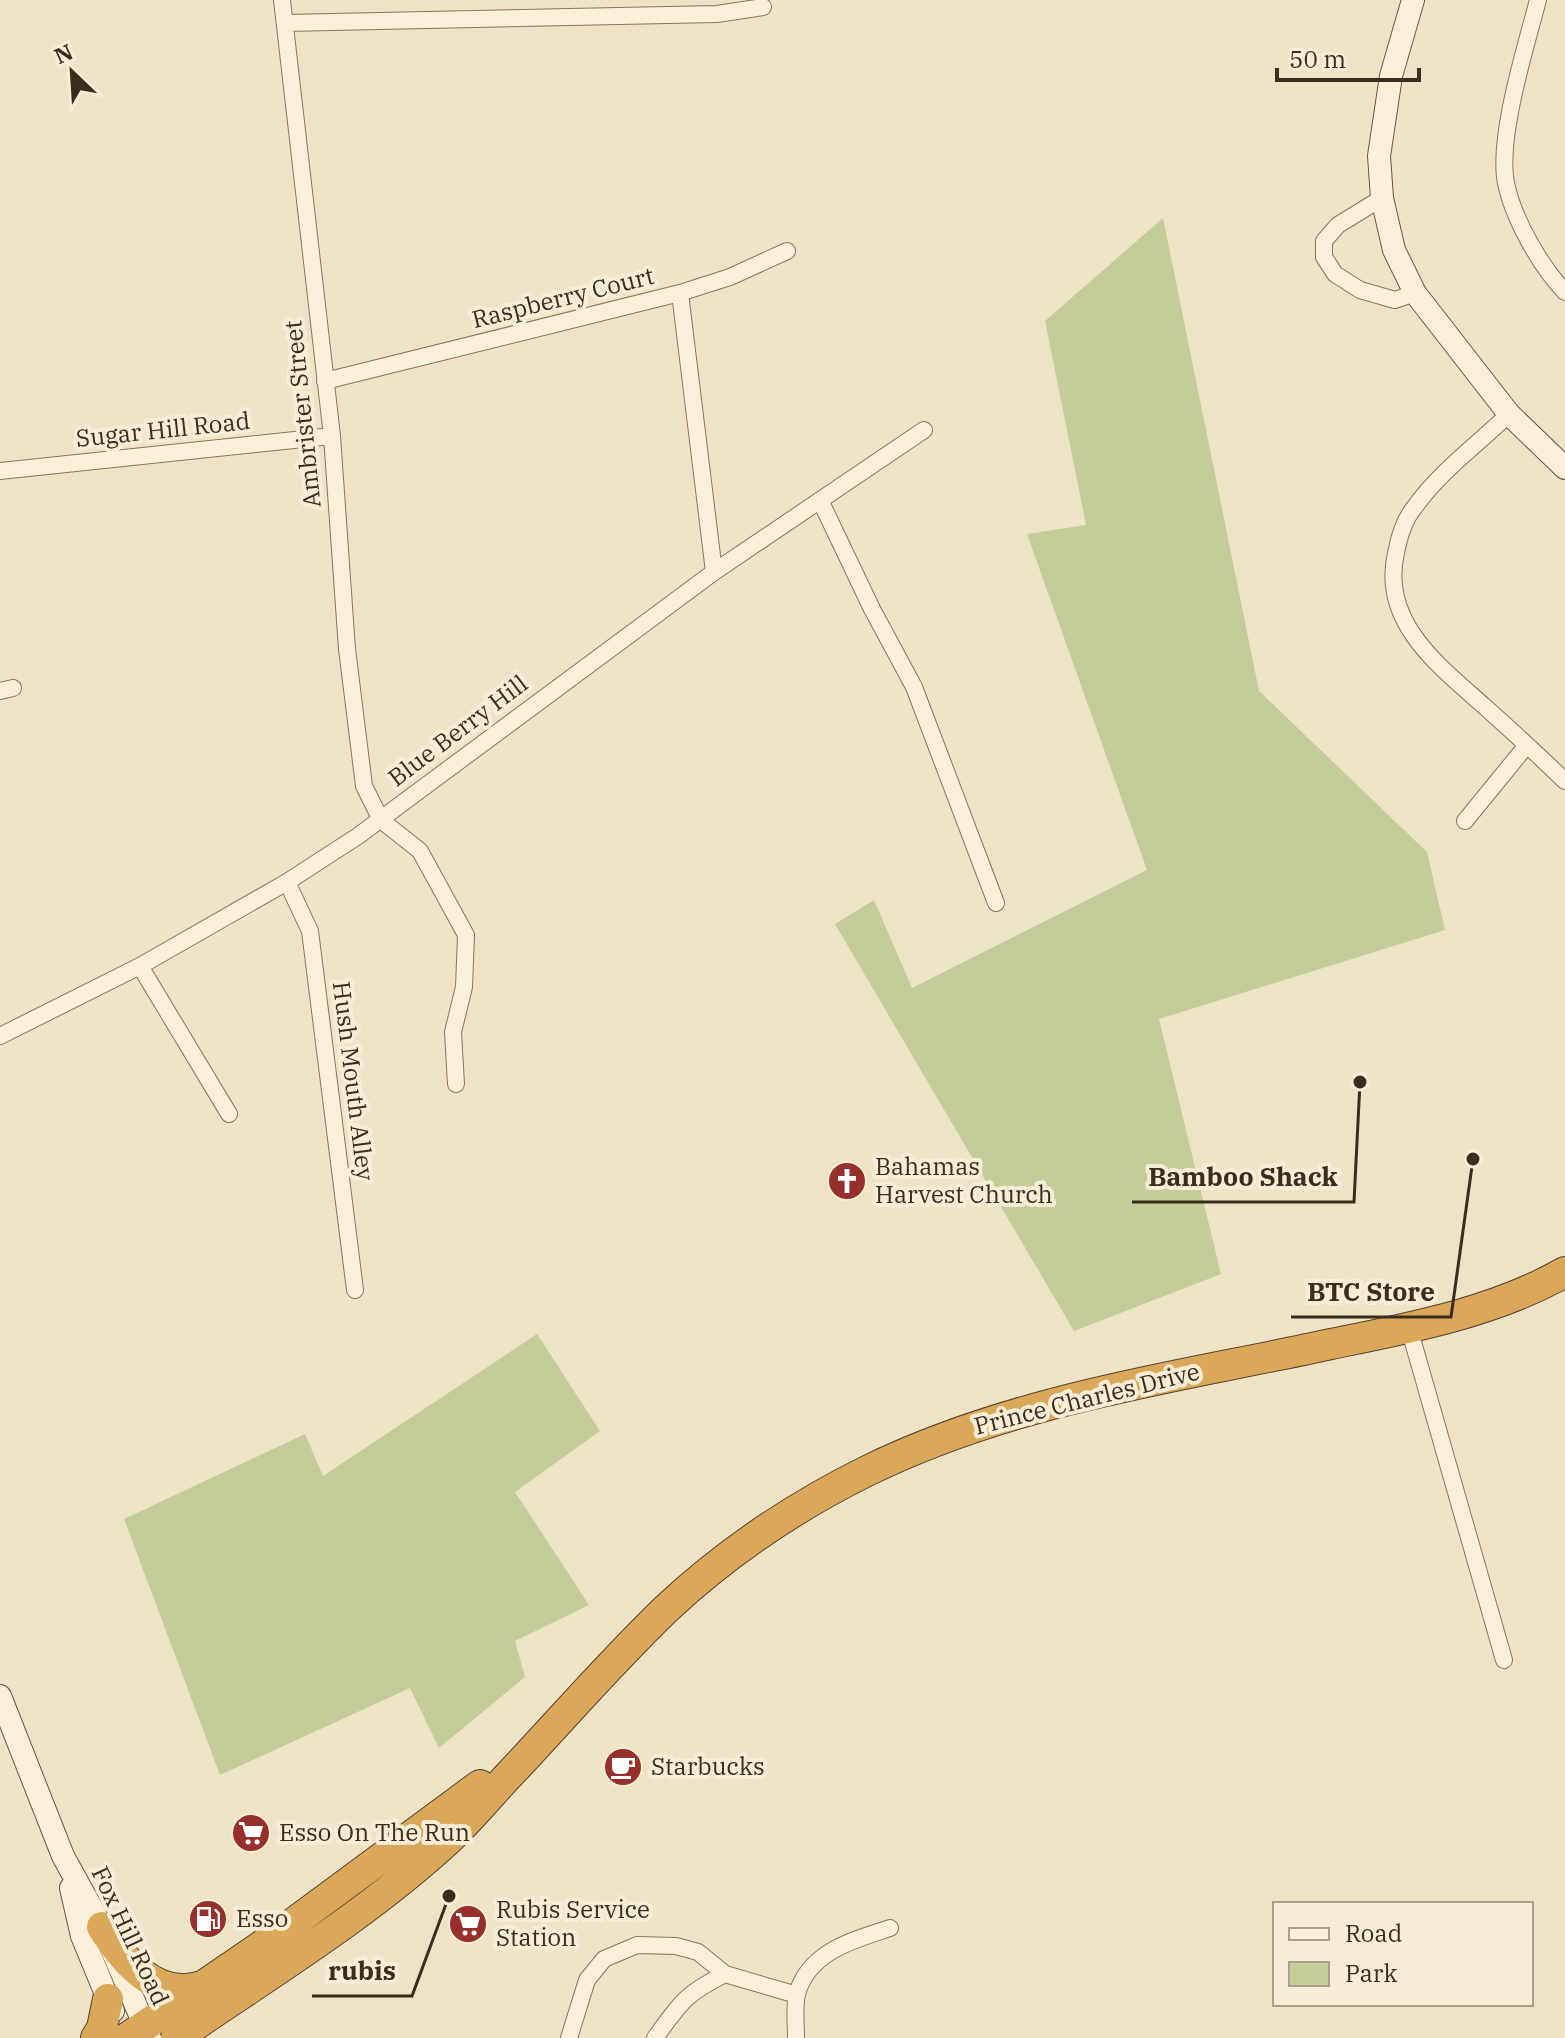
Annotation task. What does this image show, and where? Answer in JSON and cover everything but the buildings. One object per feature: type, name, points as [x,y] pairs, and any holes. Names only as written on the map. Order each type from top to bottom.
[{"type":"highway","name":"Prince Charles Drive","points":[[176,2038],[384,1895],[449,1839],[667,1609],[732,1553],[771,1524],[870,1469],[993,1419],[1097,1393],[1409,1328],[1502,1299],[1565,1272]]},
{"type":"highway","name":"Prince Charles Drive","points":[[136,2035],[435,1820],[554,1727]]},
{"type":"highway","points":[[102,1927],[119,1955],[152,1980],[181,1989],[209,1983]]},
{"type":"highway","points":[[96,2038],[102,2028],[108,1999]]},
{"type":"main road","points":[[1413,0],[1391,76],[1379,156],[1382,198],[1394,250],[1415,293],[1509,414],[1565,468]]},
{"type":"main road","name":"Fox Hill Road","points":[[0,1696],[63,1856],[102,1927],[136,2035]]},
{"type":"main road","name":"Fox Hill Road","points":[[63,1856],[82,1936],[108,1999],[136,2035]]},
{"type":"street","name":"Ambrister Street","points":[[282,0],[332,436],[347,649],[364,786],[381,820]]},
{"type":"street","points":[[1538,0],[1525,48],[1504,156],[1506,184],[1525,232],[1552,278],[1565,292]]},
{"type":"street","points":[[285,23],[717,14],[763,7]]},
{"type":"street","points":[[1382,198],[1338,225],[1324,241],[1324,257],[1335,274],[1360,290],[1395,300],[1415,293]]},
{"type":"street","points":[[680,293],[730,277],[787,251]]},
{"type":"street","name":"Raspberry Court","points":[[325,381],[680,293],[714,572]]},
{"type":"street","points":[[1509,414],[1411,510],[1399,539],[1392,576],[1396,601],[1418,643],[1565,781]]},
{"type":"street","name":"Blue Berry Hill","points":[[0,1036],[140,966],[287,882],[381,820],[714,572],[924,430]]},
{"type":"street","name":"Sugar Hill Road","points":[[0,471],[332,436]]},
{"type":"street","points":[[820,500],[872,609],[914,687],[996,903]]},
{"type":"street","points":[[1465,821],[1527,745]]},
{"type":"street","points":[[381,820],[420,851],[466,935],[464,987],[453,1032],[456,1084]]},
{"type":"street","name":"Hush Mouth Alley","points":[[287,882],[310,931],[355,1290]]},
{"type":"street","points":[[140,966],[229,1114]]},
{"type":"street","points":[[1409,1328],[1504,1660]]},
{"type":"street","points":[[796,2038],[797,1995],[807,1974],[822,1956],[842,1943],[890,1928]]},
{"type":"street","points":[[569,2038],[587,1980],[604,1959],[637,1945],[676,1946],[698,1952],[725,1974],[797,1995]]},
{"type":"street","points":[[655,2038],[682,2001],[696,1989],[725,1974]]},
{"type":"green space","points":[[1163,218],[1259,691],[1427,852],[1445,930],[1159,1019],[1221,1274],[1074,1331],[835,924],[874,900],[912,988],[1147,870],[1027,534],[1086,525],[1045,321]]},
{"type":"green space","points":[[537,1334],[600,1431],[515,1492],[589,1605],[515,1641],[525,1677],[439,1748],[410,1688],[220,1775],[124,1519],[305,1434],[323,1476]]},
{"type":"place","name":"Bamboo Shack","points":[[1360,1082]]},
{"type":"place","name":"BTC Store","points":[[1473,1159]]},
{"type":"place","name":"Bahamas Harvest Church","points":[[847,1181]]},
{"type":"place","name":"Starbucks","points":[[623,1767]]},
{"type":"place","name":"Esso On The Run","points":[[251,1833]]},
{"type":"place","name":"rubis","points":[[449,1896]]},
{"type":"place","name":"Esso","points":[[208,1919]]},
{"type":"place","name":"Rubis Service Station","points":[[468,1924]]}]
